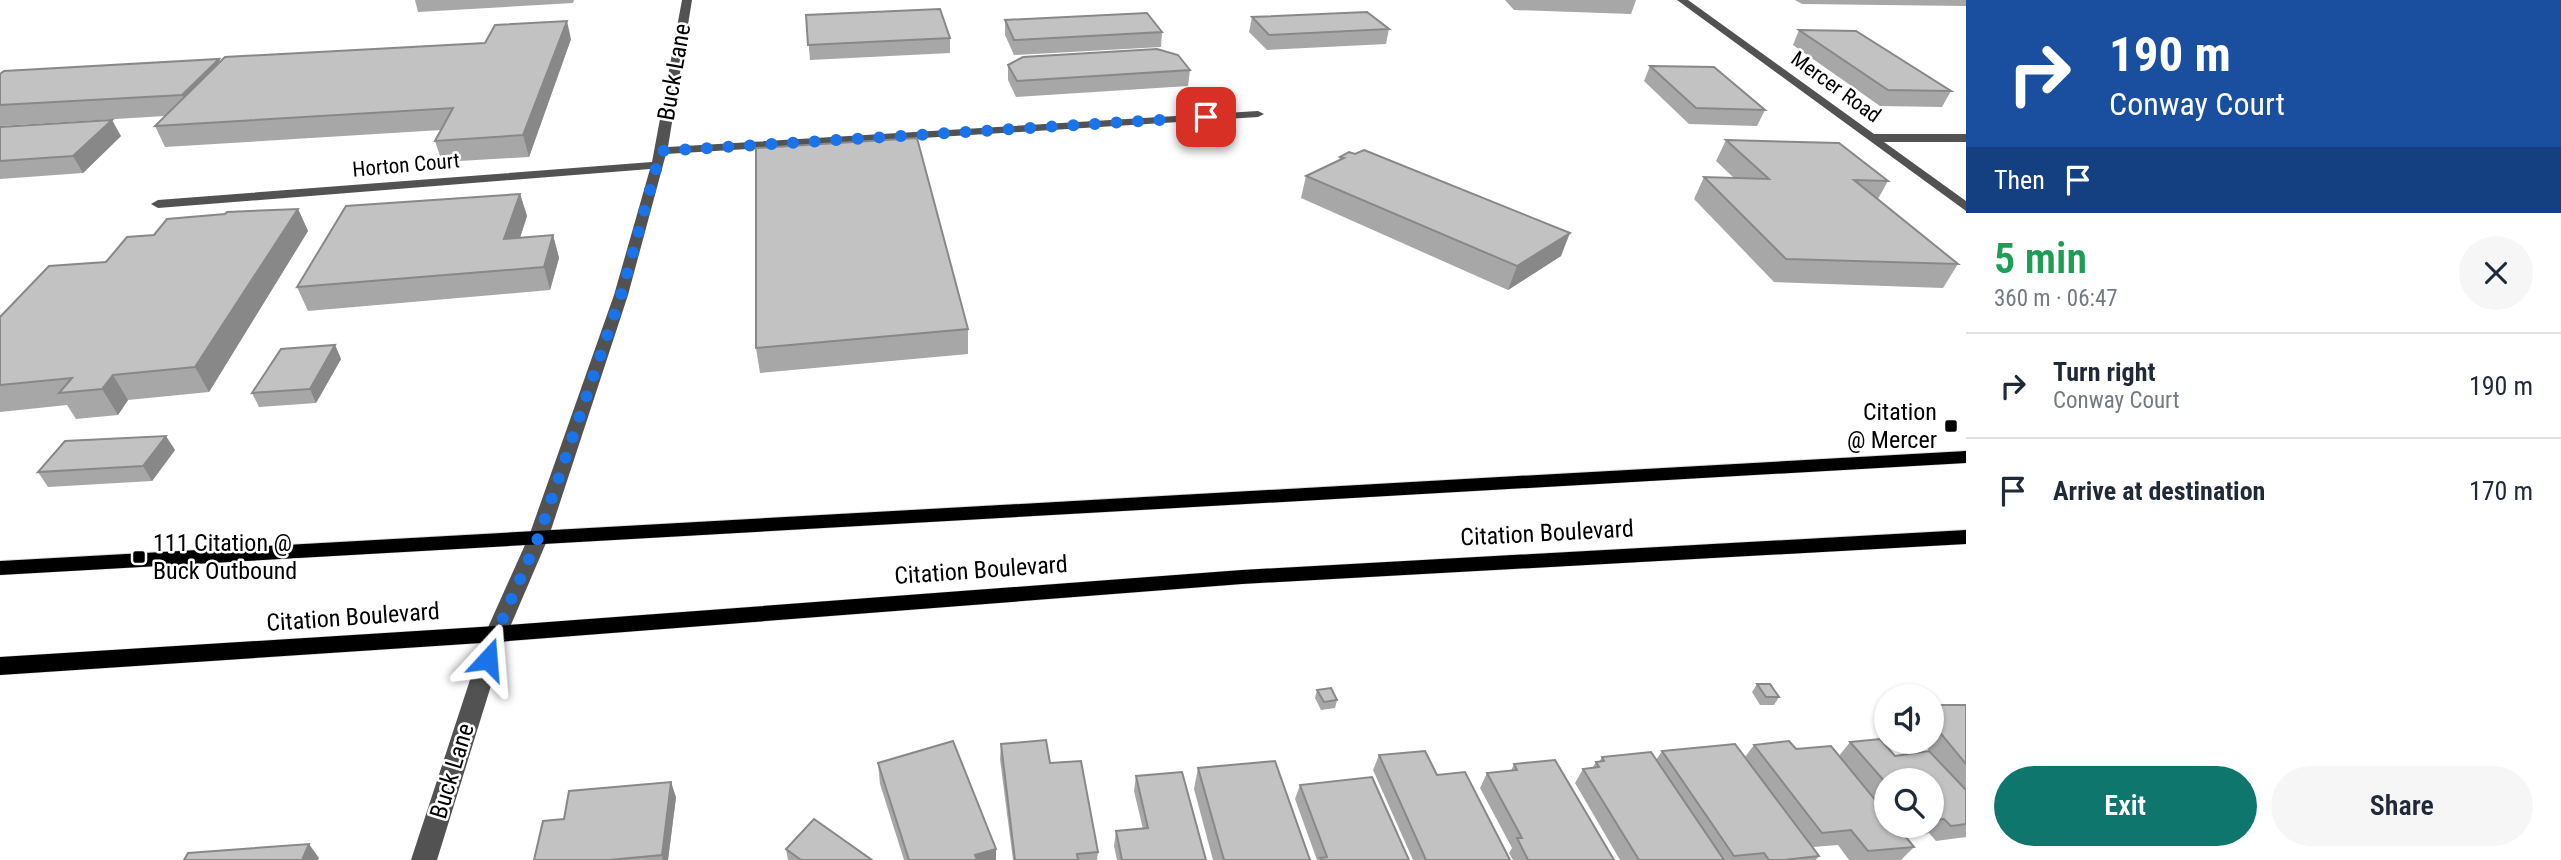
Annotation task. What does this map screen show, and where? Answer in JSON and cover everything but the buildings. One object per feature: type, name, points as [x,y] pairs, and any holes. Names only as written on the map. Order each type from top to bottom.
[{"type":"main road","points":[[0,568],[1966,457]]},
{"type":"main road","name":"Citation Boulevard","points":[[0,666],[496,634],[1242,576],[1966,537]]},
{"type":"street","name":"Buck Lane","points":[[424,860],[496,634],[539,536],[621,295],[659,158],[687,0]]},
{"type":"street","name":"Mercer Road","points":[[1682,0],[1966,207]]},
{"type":"street","name":"Horton Court","points":[[158,204],[659,158],[1258,114]]},
{"type":"street","points":[[1874,138],[1966,138]]},
{"type":"place","name":"Citation @ Mercer","points":[[1951,426]]},
{"type":"place","name":"111 Citation @ Buck Outbound","points":[[139,557]]},
{"type":"route","points":[[488,659],[496,634],[539,536],[621,295],[661,151],[1206,117]]}]
